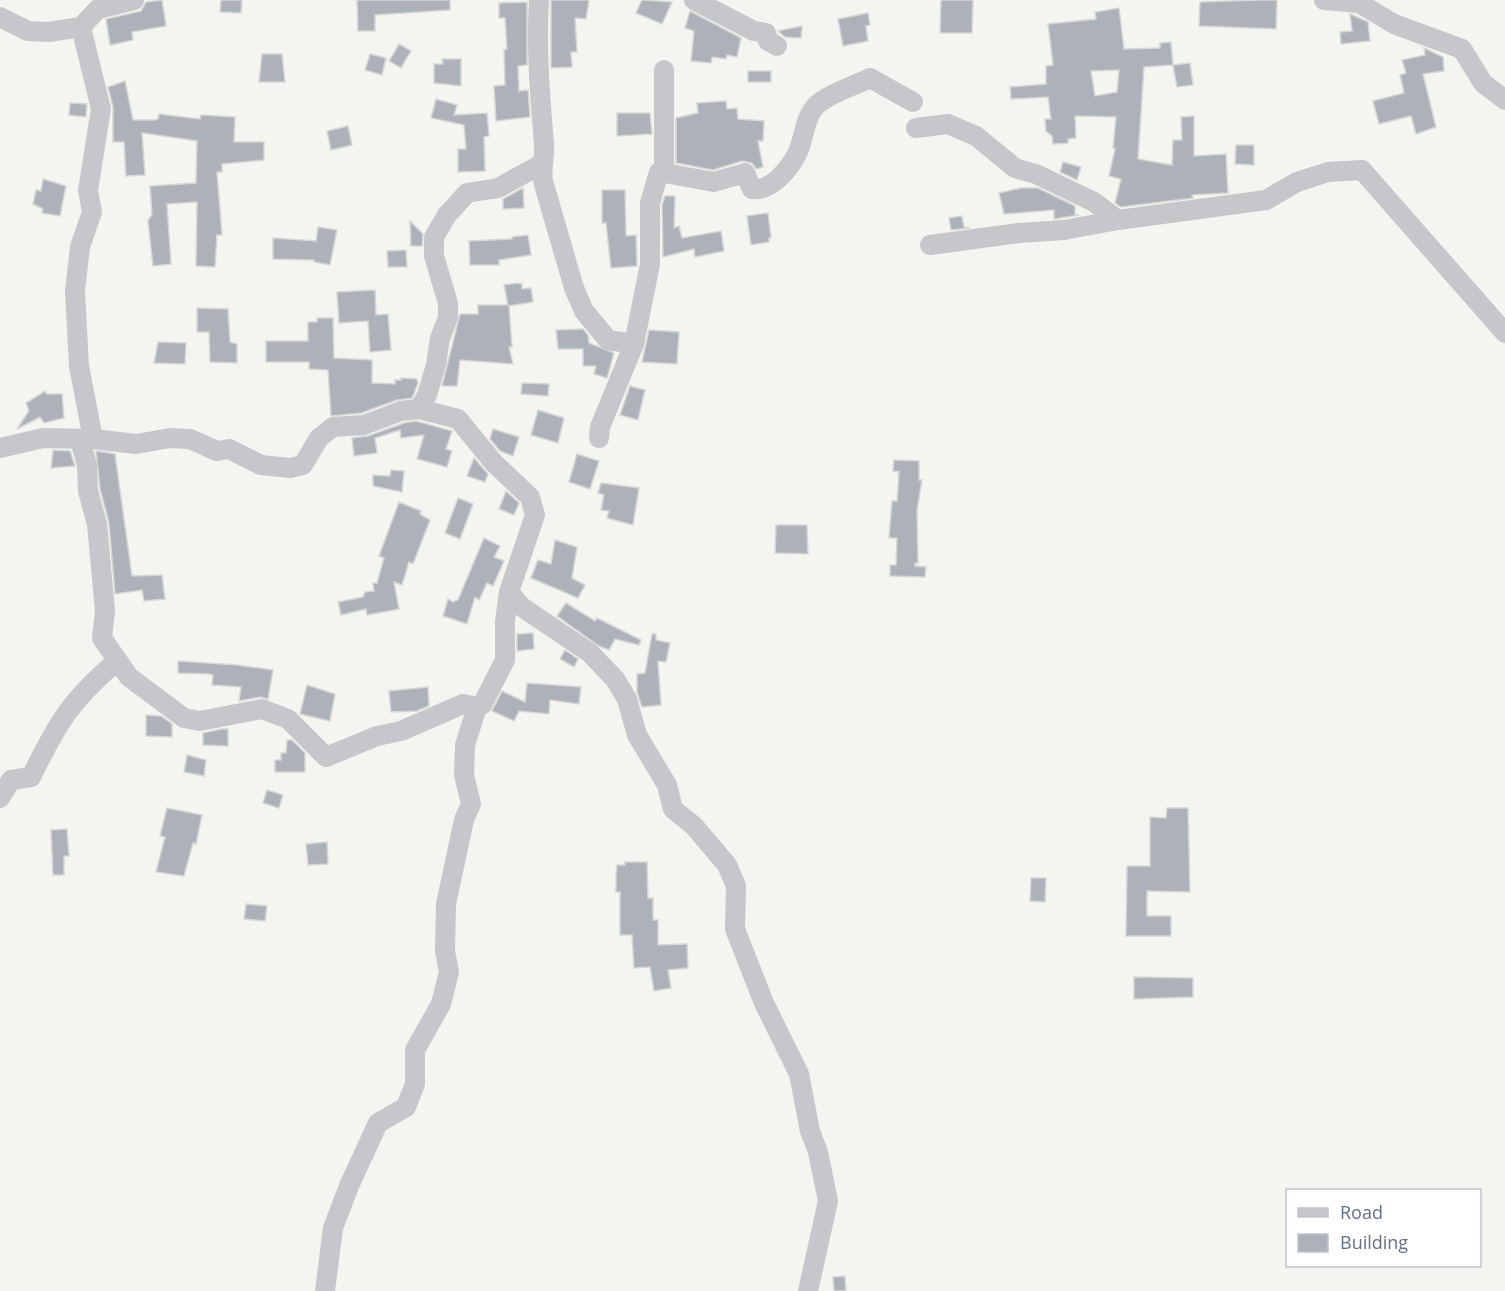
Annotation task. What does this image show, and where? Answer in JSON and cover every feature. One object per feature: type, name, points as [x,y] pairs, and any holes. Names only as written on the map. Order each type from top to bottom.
[{"type":"street","points":[[0,17],[28,31],[49,32],[81,27],[98,9],[134,0]]},
{"type":"street","points":[[539,0],[538,93],[544,148],[540,165],[574,288],[584,311],[608,340],[634,344]]},
{"type":"street","points":[[693,0],[754,32],[766,33],[768,41],[777,46]]},
{"type":"street","points":[[1324,0],[1359,3],[1394,24],[1462,50],[1483,83],[1505,100]]},
{"type":"street","points":[[0,448],[43,438],[73,437],[86,440],[136,444],[170,438],[190,439],[218,451],[229,449],[261,465],[290,468],[303,465],[319,438],[333,427],[364,425],[401,411],[419,409],[459,419],[494,463],[530,497],[535,515],[509,592],[506,660],[482,705],[477,707],[463,704],[401,731],[377,736],[326,757],[288,719],[262,709],[200,721],[184,718],[155,699],[116,662],[102,638],[105,611],[97,524],[87,491],[86,440],[79,366],[75,291],[80,247],[92,212],[88,190],[101,109],[81,27]]},
{"type":"street","points":[[664,70],[664,171]]},
{"type":"street","points":[[599,438],[600,426],[634,344],[650,264],[650,203],[658,172],[664,171],[714,182],[745,173],[748,184],[752,189],[758,190],[775,182],[797,154],[808,120],[818,104],[870,78],[913,102]]},
{"type":"street","points":[[916,128],[948,124],[976,136],[1016,168],[1036,174],[1094,202],[1118,220]]},
{"type":"street","points":[[419,409],[427,395],[436,366],[440,338],[448,318],[448,303],[434,256],[434,237],[447,215],[467,193],[498,188],[540,165]]},
{"type":"street","points":[[930,245],[1019,233],[1064,230],[1118,220],[1266,200],[1297,182],[1328,172],[1362,170],[1505,333]]},
{"type":"street","points":[[509,592],[522,607],[590,653],[615,679],[627,699],[637,735],[667,785],[673,809],[694,826],[726,865],[736,886],[735,929],[764,1004],[799,1074],[810,1131],[818,1152],[828,1202],[808,1291]]},
{"type":"street","points":[[0,798],[10,780],[31,777],[54,730],[76,698],[116,662]]},
{"type":"street","points":[[325,1291],[333,1228],[349,1186],[378,1123],[406,1107],[415,1084],[415,1050],[441,1004],[449,972],[445,951],[446,904],[464,820],[471,804],[465,775],[465,745],[477,707]]},
{"type":"building","points":[[162,0],[166,26],[132,32],[133,40],[110,45],[106,19],[141,11],[146,2]]},
{"type":"building","points":[[221,0],[242,0],[241,13],[220,12]]},
{"type":"building","points":[[357,0],[450,0],[450,10],[375,15],[375,31],[358,31]]},
{"type":"building","points":[[551,0],[589,0],[586,19],[575,18],[577,52],[571,52],[572,67],[551,68]]},
{"type":"building","points":[[642,0],[672,2],[662,24],[636,13]]},
{"type":"building","points":[[941,0],[973,0],[972,33],[940,33]]},
{"type":"building","points":[[1277,0],[1276,29],[1199,26],[1200,2]]},
{"type":"building","points":[[527,2],[527,65],[518,66],[519,91],[528,90],[530,117],[496,121],[494,86],[505,85],[504,50],[507,49],[505,18],[499,18],[499,3]]},
{"type":"building","points":[[1119,8],[1124,49],[1160,48],[1160,43],[1171,42],[1173,65],[1144,67],[1138,159],[1172,165],[1173,140],[1182,140],[1181,117],[1194,116],[1194,156],[1226,154],[1228,193],[1192,195],[1193,198],[1121,207],[1115,203],[1121,179],[1109,176],[1115,149],[1113,148],[1116,117],[1075,116],[1076,138],[1068,139],[1068,143],[1053,144],[1052,136],[1046,131],[1045,119],[1051,119],[1048,97],[1011,99],[1010,87],[1046,84],[1046,66],[1053,65],[1048,24],[1096,19],[1095,12]],"holes":[[[1119,70],[1117,92],[1095,96],[1091,71]]]},
{"type":"building","points":[[690,11],[741,38],[737,57],[727,55],[726,59],[712,57],[711,63],[691,61],[694,31],[685,28]]},
{"type":"building","points":[[868,13],[870,25],[866,26],[868,41],[843,46],[838,19]]},
{"type":"building","points":[[1350,14],[1368,22],[1370,41],[1341,44],[1340,32],[1352,31]]},
{"type":"building","points":[[802,26],[801,38],[785,37],[778,31]]},
{"type":"building","points":[[399,44],[411,51],[401,68],[389,61]]},
{"type":"building","points":[[1424,48],[1443,57],[1444,71],[1423,74],[1436,127],[1416,134],[1411,116],[1379,124],[1373,101],[1404,93],[1400,75],[1406,73],[1402,60],[1425,55]]},
{"type":"building","points":[[262,54],[282,54],[285,82],[259,82]]},
{"type":"building","points":[[370,54],[386,58],[382,75],[365,70]]},
{"type":"building","points":[[442,59],[461,59],[461,86],[434,83],[434,64],[443,64]]},
{"type":"building","points":[[1190,63],[1193,85],[1177,87],[1173,65]]},
{"type":"building","points":[[748,71],[771,71],[771,82],[748,82]]},
{"type":"building","points":[[125,81],[133,120],[155,120],[158,119],[159,114],[200,119],[201,115],[235,117],[234,142],[264,142],[264,160],[222,164],[222,172],[217,172],[222,235],[217,235],[215,267],[196,266],[197,202],[167,204],[171,264],[153,266],[148,221],[152,214],[150,186],[196,183],[197,141],[142,133],[145,175],[126,176],[124,142],[113,142],[113,107],[108,87]]},
{"type":"building","points":[[436,99],[457,105],[454,115],[487,113],[489,136],[484,137],[485,171],[458,172],[458,149],[466,149],[464,125],[431,118]]},
{"type":"building","points":[[726,101],[727,109],[737,108],[738,119],[764,121],[763,141],[758,141],[763,167],[756,169],[752,163],[742,161],[713,170],[676,163],[676,118],[698,113],[697,103]]},
{"type":"building","points":[[70,103],[87,104],[86,117],[69,115]]},
{"type":"building","points":[[617,113],[650,113],[652,134],[617,136]]},
{"type":"building","points":[[348,126],[352,145],[331,150],[327,131]]},
{"type":"building","points":[[1236,145],[1254,145],[1254,165],[1235,164]]},
{"type":"building","points":[[1063,162],[1081,167],[1077,180],[1060,172]]},
{"type":"building","points":[[43,179],[66,186],[60,216],[42,213],[43,209],[33,204],[36,190],[41,191]]},
{"type":"building","points":[[523,188],[524,208],[503,209],[503,199]]},
{"type":"building","points":[[1021,188],[1038,188],[1075,206],[1075,215],[1079,215],[1054,219],[1054,210],[1004,214],[999,193]]},
{"type":"building","points":[[602,190],[625,190],[626,236],[636,235],[637,266],[611,268],[606,223],[602,223]]},
{"type":"building","points":[[665,196],[675,196],[674,228],[679,226],[682,238],[721,231],[724,251],[695,257],[694,249],[663,257],[662,205]]},
{"type":"building","points":[[768,213],[771,238],[769,242],[751,245],[747,216]]},
{"type":"building","points":[[962,216],[964,227],[970,228],[951,230],[949,218]]},
{"type":"building","points":[[410,221],[423,234],[422,246],[411,246]]},
{"type":"building","points":[[318,227],[337,230],[330,265],[314,262],[314,260],[273,259],[273,238],[316,241]]},
{"type":"building","points":[[528,235],[531,255],[499,260],[499,265],[470,265],[469,241],[512,239],[512,237]]},
{"type":"building","points":[[406,250],[407,267],[388,267],[387,251]]},
{"type":"building","points":[[522,284],[522,289],[531,288],[533,302],[509,306],[512,347],[509,347],[513,364],[460,360],[457,386],[442,386],[460,314],[478,314],[478,305],[508,305],[504,285]]},
{"type":"building","points":[[375,290],[376,315],[388,314],[391,350],[370,352],[368,321],[339,323],[337,292]]},
{"type":"building","points":[[197,308],[228,309],[230,342],[237,344],[237,363],[210,362],[209,332],[197,332]]},
{"type":"building","points":[[317,318],[333,318],[334,358],[372,360],[372,383],[395,384],[395,380],[401,380],[401,378],[417,379],[418,383],[412,398],[397,400],[361,413],[331,416],[328,370],[309,369],[309,362],[266,362],[266,341],[308,341],[308,322],[317,322]]},
{"type":"building","points":[[583,329],[588,335],[589,343],[614,353],[607,378],[594,374],[596,366],[583,366],[583,349],[558,349],[556,330]]},
{"type":"building","points":[[649,330],[679,332],[677,364],[642,362]]},
{"type":"building","points":[[158,342],[186,343],[185,364],[154,363]]},
{"type":"building","points":[[522,383],[549,384],[548,396],[521,394]]},
{"type":"building","points":[[630,386],[645,390],[638,420],[620,415]]},
{"type":"building","points":[[45,391],[47,394],[62,394],[64,418],[44,423],[40,417],[17,429],[29,411],[26,403]]},
{"type":"building","points":[[538,410],[564,418],[558,443],[531,435]]},
{"type":"building","points":[[416,421],[452,431],[446,449],[452,451],[447,467],[417,459],[424,435],[401,438],[400,430],[375,438],[377,453],[354,456],[352,438],[368,436]]},
{"type":"building","points":[[493,429],[519,437],[513,456],[500,451],[490,439]]},
{"type":"building","points":[[53,450],[70,451],[75,466],[51,468]]},
{"type":"building","points":[[96,451],[115,454],[132,576],[162,575],[165,599],[144,601],[142,590],[115,594],[109,523],[100,489]]},
{"type":"building","points":[[577,454],[599,461],[590,489],[569,482]]},
{"type":"building","points":[[474,458],[488,474],[485,482],[467,476]]},
{"type":"building","points":[[894,460],[919,461],[919,480],[922,480],[917,510],[918,563],[915,563],[915,566],[926,567],[925,577],[890,576],[890,565],[896,565],[897,538],[889,538],[892,501],[897,501],[899,472],[893,471]]},
{"type":"building","points":[[391,470],[404,471],[402,492],[373,486],[373,475],[390,476]]},
{"type":"building","points":[[601,483],[639,488],[633,525],[607,518],[609,511],[601,510],[604,495],[598,493]]},
{"type":"building","points":[[506,491],[519,503],[514,515],[499,509]]},
{"type":"building","points":[[458,498],[473,504],[460,539],[445,533]]},
{"type":"building","points":[[399,502],[421,511],[420,514],[430,520],[413,564],[409,562],[402,585],[394,582],[399,609],[367,615],[366,609],[341,615],[338,602],[363,597],[365,592],[374,591],[373,583],[377,583],[384,558],[379,556]]},
{"type":"building","points":[[776,525],[807,525],[808,554],[775,553]]},
{"type":"building","points":[[484,538],[500,546],[494,557],[504,561],[493,586],[487,583],[479,600],[475,597],[467,624],[443,616],[448,599],[453,602],[458,600]]},
{"type":"building","points":[[555,540],[577,547],[572,578],[585,585],[578,598],[531,578],[538,560],[551,564]]},
{"type":"building","points":[[566,603],[595,621],[597,618],[641,640],[639,645],[615,639],[609,650],[599,646],[557,616]]},
{"type":"building","points":[[533,633],[534,649],[517,651],[517,634]]},
{"type":"building","points":[[652,634],[656,634],[656,640],[670,643],[666,662],[658,661],[661,705],[642,707],[637,692],[637,674],[645,673]]},
{"type":"building","points":[[565,650],[578,659],[574,667],[560,659]]},
{"type":"building","points":[[178,661],[273,670],[268,699],[260,697],[239,701],[241,687],[212,685],[213,675],[209,674],[178,673]]},
{"type":"building","points":[[527,683],[581,687],[579,704],[550,700],[549,714],[519,711],[514,721],[492,711],[502,691],[525,702]]},
{"type":"building","points":[[307,685],[335,694],[330,721],[300,714]]},
{"type":"building","points":[[428,687],[429,706],[417,711],[391,712],[389,691]]},
{"type":"building","points":[[146,715],[161,716],[172,724],[172,737],[146,736]]},
{"type":"building","points":[[228,729],[228,746],[203,745],[203,733]]},
{"type":"building","points":[[287,740],[292,740],[305,753],[305,772],[275,772],[275,760],[281,760],[281,753],[286,753]]},
{"type":"building","points":[[187,755],[206,760],[204,776],[184,772]]},
{"type":"building","points":[[267,790],[283,795],[279,808],[263,803]]},
{"type":"building","points":[[167,808],[202,815],[196,844],[193,843],[184,876],[156,872],[165,837],[160,836]]},
{"type":"building","points":[[1167,808],[1188,808],[1190,892],[1147,891],[1147,916],[1171,916],[1171,936],[1126,936],[1127,866],[1150,866],[1150,817],[1166,818]]},
{"type":"building","points":[[67,829],[69,856],[64,856],[64,875],[53,875],[51,830]]},
{"type":"building","points":[[327,842],[328,864],[308,865],[306,844]]},
{"type":"building","points":[[625,862],[647,862],[648,898],[653,898],[653,920],[658,920],[658,945],[687,944],[688,968],[668,970],[671,988],[654,991],[650,967],[634,968],[632,935],[620,935],[620,892],[616,892],[616,875],[617,865],[625,865]]},
{"type":"building","points":[[1031,878],[1046,878],[1045,902],[1030,901]]},
{"type":"building","points":[[246,904],[267,906],[265,921],[244,919]]},
{"type":"building","points":[[1134,977],[1193,978],[1193,997],[1134,999]]},
{"type":"building","points":[[845,1276],[846,1291],[834,1291],[833,1277]]}]
